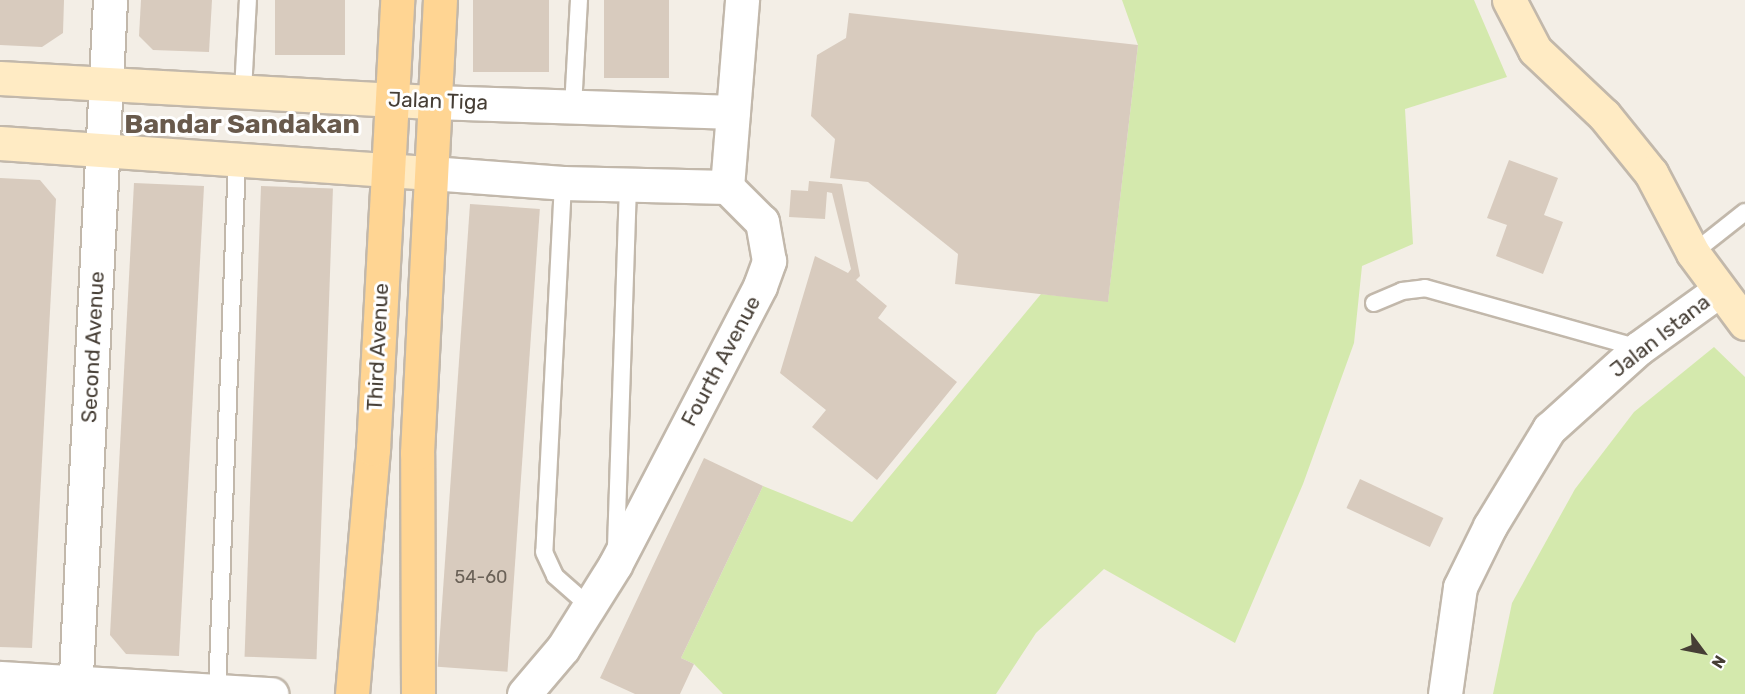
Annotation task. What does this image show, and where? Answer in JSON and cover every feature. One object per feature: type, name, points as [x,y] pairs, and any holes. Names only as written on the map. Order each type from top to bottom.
[{"type":"main road","name":"Third Avenue","points":[[352,694],[373,449],[397,0]]},
{"type":"main road","points":[[418,694],[417,453],[440,0]]},
{"type":"street","name":"Second Avenue","points":[[75,688],[110,0]]},
{"type":"street","points":[[0,143],[563,183],[628,182],[727,187],[742,0]]},
{"type":"street","name":"Jalan Istana","points":[[1445,694],[1460,587],[1490,526],[1549,429],[1639,348],[1718,291],[1694,253],[1650,173],[1604,115],[1535,50],[1509,0]]},
{"type":"street","name":"Jalan Tiga","points":[[0,78],[435,102],[733,112]]},
{"type":"street","name":"Fourth Avenue","points":[[524,694],[563,648],[615,565],[760,286],[769,261],[762,222],[727,187]]},
{"type":"street","points":[[1718,291],[1745,323]]},
{"type":"street","points":[[0,678],[75,688],[272,694]]},
{"type":"lane","points":[[243,91],[248,0]]},
{"type":"lane","points":[[573,106],[579,0]]},
{"type":"lane","points":[[217,692],[237,159]]},
{"type":"lane","points":[[615,565],[628,182]]},
{"type":"lane","points":[[563,183],[544,552],[555,576],[589,606]]},
{"type":"lane","points":[[1694,253],[1745,212]]},
{"type":"lane","points":[[1374,303],[1402,291],[1425,288],[1639,348]]},
{"type":"green space","points":[[1122,0],[1474,0],[1507,77],[1405,109],[1413,244],[1362,266],[1354,343],[1303,484],[1235,643],[1104,569],[1036,633],[996,694],[723,694],[694,664],[681,658],[763,486],[852,522],[1041,294],[1108,301],[1138,45]]},
{"type":"green space","points":[[1714,347],[1745,377],[1745,694],[1493,694],[1512,603],[1575,489],[1634,412]]},
{"type":"building","points":[[0,0],[64,0],[63,33],[42,47],[0,45]]},
{"type":"building","points":[[141,0],[212,0],[209,52],[153,50],[139,36]]},
{"type":"building","points":[[275,0],[345,0],[345,55],[275,55]]},
{"type":"building","points":[[473,0],[549,0],[549,72],[473,72]]},
{"type":"building","points":[[604,0],[669,0],[669,78],[604,78]]},
{"type":"building","points":[[849,13],[1138,45],[1108,302],[955,284],[958,254],[868,182],[830,178],[835,139],[811,116],[817,55],[846,38]]},
{"type":"building","points":[[1509,160],[1558,178],[1544,215],[1563,222],[1543,274],[1496,256],[1507,225],[1487,218]]},
{"type":"building","points":[[0,178],[40,180],[56,199],[32,648],[0,647]]},
{"type":"building","points":[[809,181],[842,184],[860,276],[856,280],[887,306],[878,318],[957,382],[877,480],[812,427],[826,410],[780,373],[815,256],[848,273],[851,269],[832,193],[827,192],[825,219],[789,217],[791,190],[808,191]]},
{"type":"building","points":[[134,183],[204,186],[179,656],[126,654],[110,635]]},
{"type":"building","points":[[261,186],[333,189],[317,659],[245,657]]},
{"type":"building","points":[[470,204],[540,209],[507,672],[438,667]]},
{"type":"building","points":[[704,458],[763,486],[681,658],[694,664],[680,694],[635,694],[600,678]]},
{"type":"building","points":[[1360,479],[1443,518],[1430,547],[1346,508]]},
{"type":"district","name":"Bandar Sandakan","points":[[242,125]]}]
